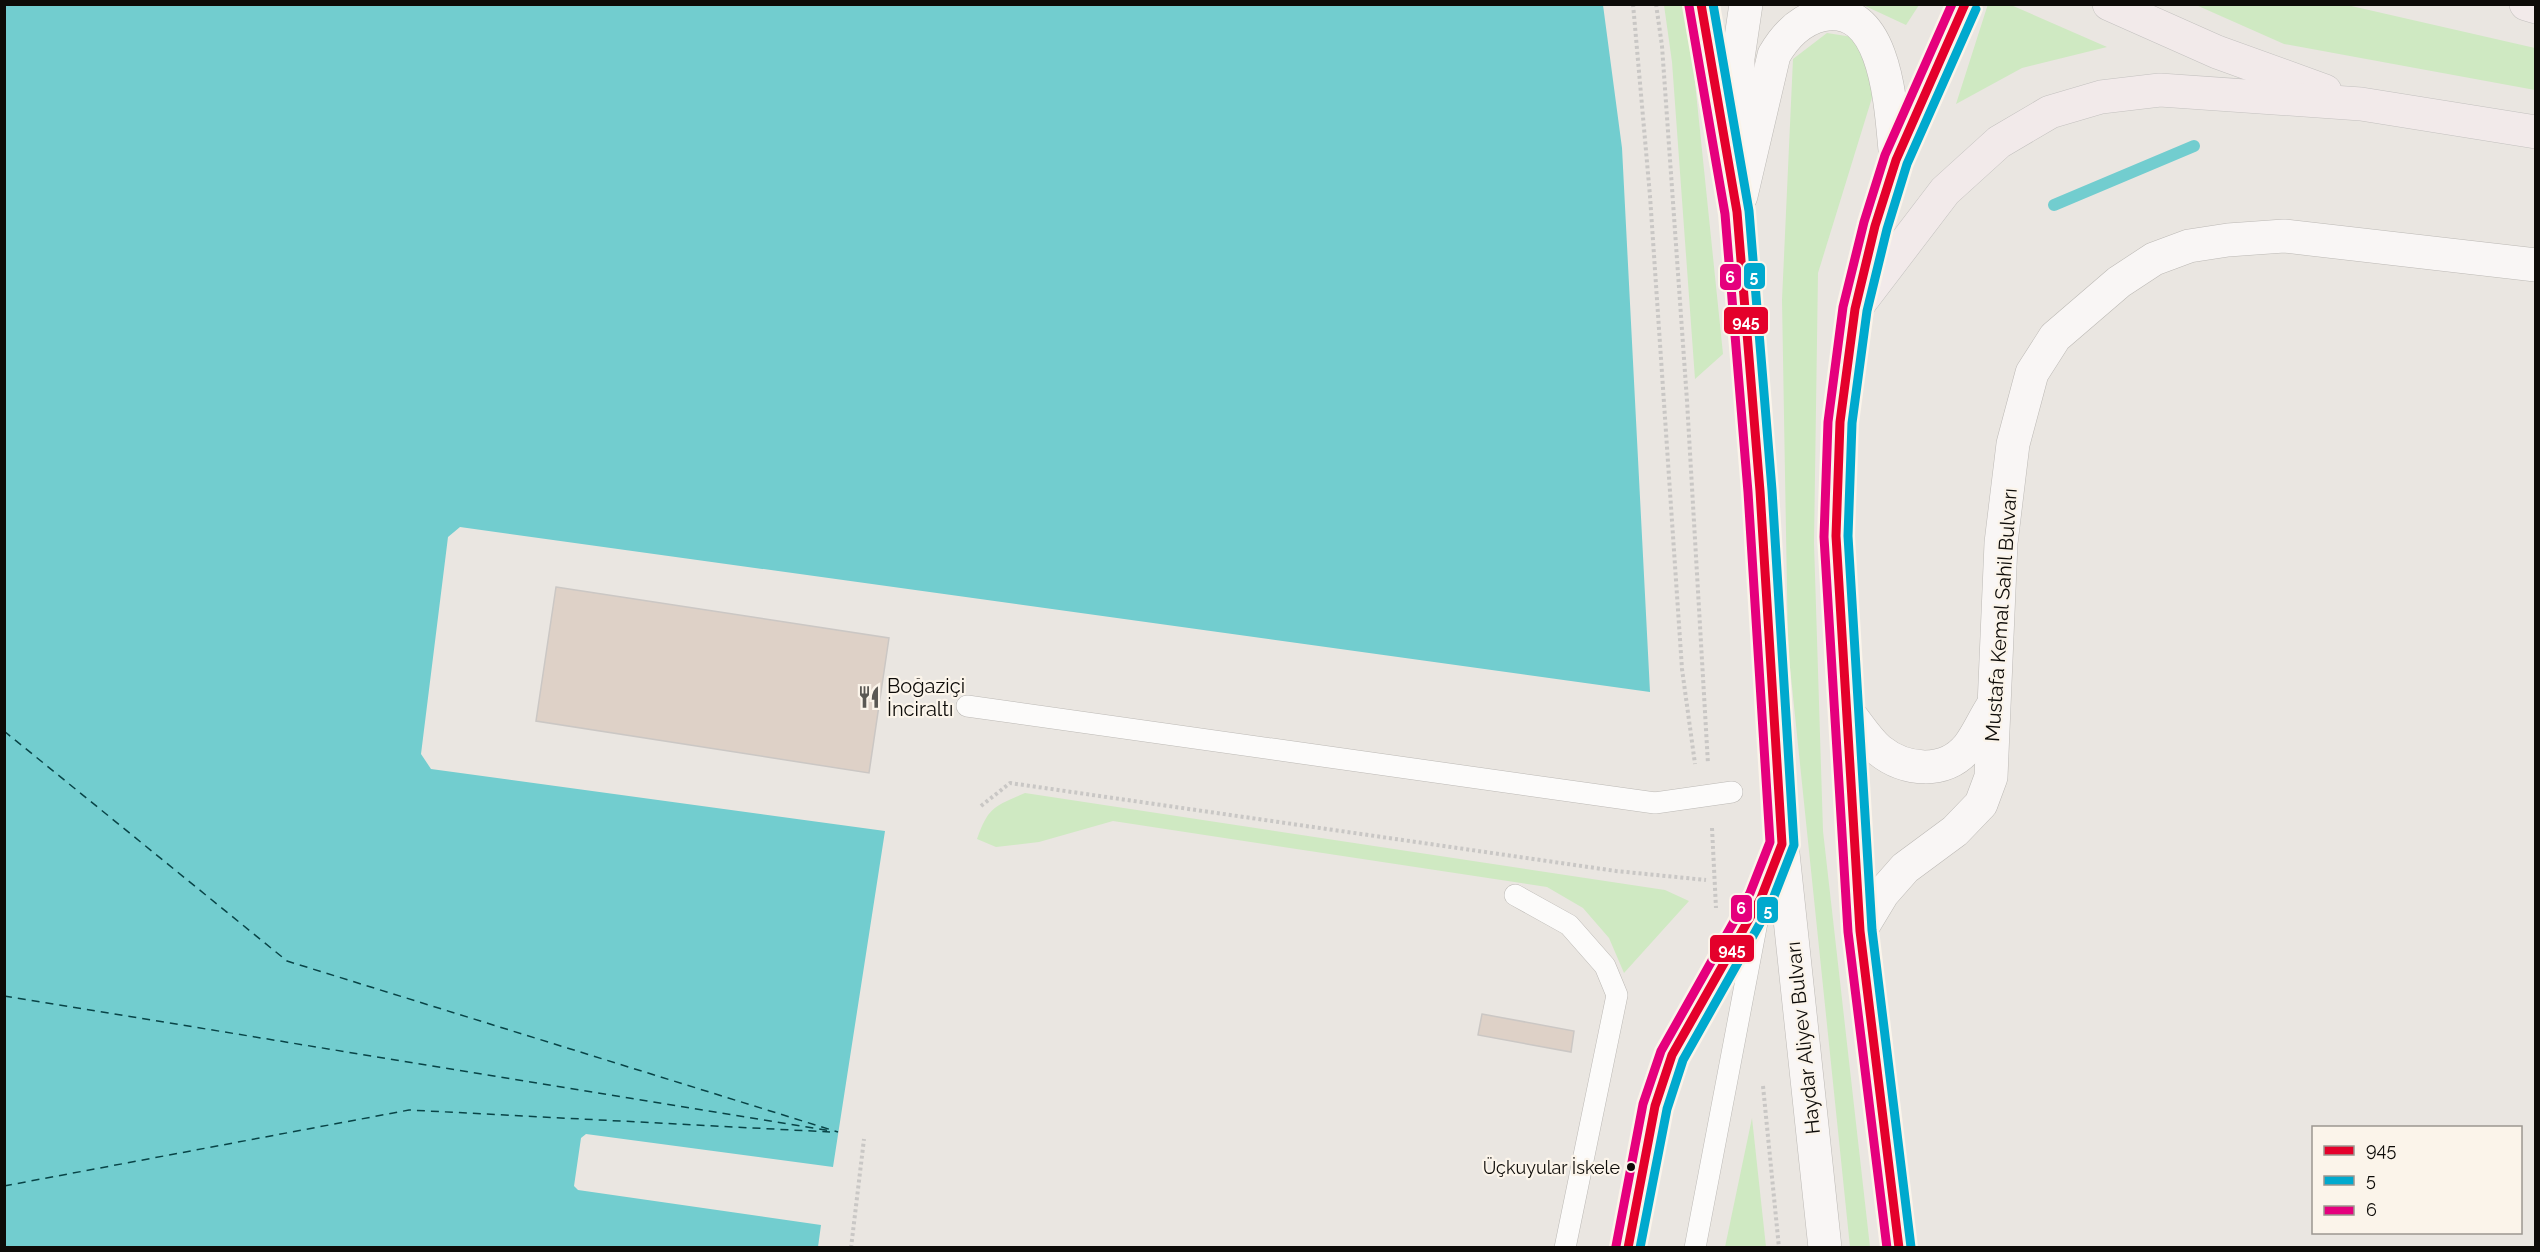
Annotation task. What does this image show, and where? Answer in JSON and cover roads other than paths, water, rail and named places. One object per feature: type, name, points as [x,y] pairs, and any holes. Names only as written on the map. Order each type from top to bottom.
[{"type":"highway","points":[[2109,4],[2217,52],[2361,104]]},
{"type":"highway","points":[[2526,4],[2535,7]]},
{"type":"highway","points":[[1855,309],[1945,190],[1999,142],[2050,112],[2101,97],[2160,90],[2361,104],[2535,132]]},
{"type":"main road","name":"Haydar Aliyev Bulvarı","points":[[1701,4],[1737,212],[1760,491],[1782,844],[1825,1248]]},
{"type":"main road","points":[[1737,212],[1738,58],[1746,4]]},
{"type":"main road","points":[[1899,1248],[1860,931],[1836,536],[1839,422],[1855,309],[1875,226],[1896,160],[1965,4]]},
{"type":"main road","points":[[1737,212],[1774,55],[1784,38],[1799,25],[1815,17],[1829,14],[1844,16],[1858,22],[1879,52],[1885,73],[1896,160]]},
{"type":"main road","name":"Mustafa Kemal Sahil Bulvarı","points":[[1860,931],[1883,893],[1905,868],[1955,831],[1981,804],[1991,777],[2001,543],[2013,444],[2032,373],[2055,337],[2110,288],[2154,259],[2189,246],[2228,240],[2295,237],[2535,265]]},
{"type":"main road","points":[[1846,710],[1877,749],[1898,763],[1926,768],[1949,762],[1968,747],[1993,705]]},
{"type":"lane","points":[[967,706],[1655,803],[1732,792]]},
{"type":"lane","points":[[1628,1248],[1655,1106],[1672,1055],[1761,898],[1782,844]]},
{"type":"lane","points":[[1515,895],[1569,925],[1605,966],[1617,995],[1565,1248]]},
{"type":"lane","points":[[1695,1248],[1761,898]]},
{"type":"water","points":[[5,4],[1603,5],[1622,148],[1650,692],[460,527],[448,537],[421,754],[431,769],[885,831],[833,1167],[586,1134],[581,1138],[574,1186],[578,1190],[821,1225],[818,1247],[5,1247]]},
{"type":"waterway","points":[[2054,205],[2194,146]]},
{"type":"place","name":"Boğaziçi İnciraltı","points":[[869,697]]},
{"type":"place","name":"Üçkuyular İskele","points":[[1631,1167]]}]
